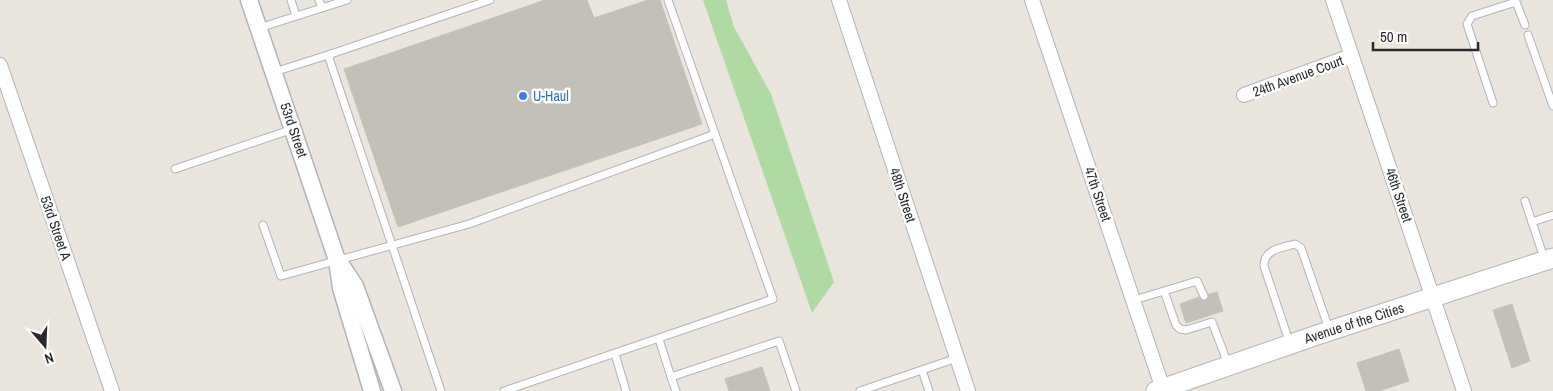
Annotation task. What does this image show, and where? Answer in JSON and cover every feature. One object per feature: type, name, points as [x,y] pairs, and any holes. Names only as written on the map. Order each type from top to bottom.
[{"type":"main road","name":"Avenue of the Cities","points":[[1160,390],[1290,344],[1549,260]]},
{"type":"street","name":"53rd Street","points":[[249,0],[337,260],[341,288],[372,391]]},
{"type":"street","name":"48th Street","points":[[839,0],[968,391]]},
{"type":"street","name":"47th Street","points":[[1032,0],[1134,300],[1160,390]]},
{"type":"street","name":"46th Street","points":[[1333,0],[1464,391]]},
{"type":"street","name":"24th Avenue Court","points":[[1244,96],[1351,56]]},
{"type":"street","name":"53rd Street A","points":[[0,65],[112,391]]},
{"type":"street","name":"53rd Street","points":[[337,260],[355,286],[393,391]]},
{"type":"lane","points":[[291,0],[296,16]]},
{"type":"lane","points":[[319,0],[322,8]]},
{"type":"lane","points":[[259,28],[347,0]]},
{"type":"lane","points":[[274,72],[490,0]]},
{"type":"lane","points":[[504,391],[773,299],[668,0]]},
{"type":"lane","points":[[1493,103],[1467,24],[1468,20],[1472,16],[1516,2],[1525,25]]},
{"type":"lane","points":[[1528,35],[1553,106]]},
{"type":"lane","points":[[328,55],[441,391]]},
{"type":"lane","points":[[175,169],[294,129]]},
{"type":"lane","points":[[264,224],[280,276],[469,224],[716,134]]},
{"type":"lane","points":[[1525,201],[1549,260]]},
{"type":"lane","points":[[1532,222],[1553,215]]},
{"type":"lane","points":[[1290,344],[1264,266],[1264,258],[1268,252],[1295,244],[1302,248],[1330,331]]},
{"type":"lane","points":[[1134,300],[1193,281],[1199,284],[1204,296]]},
{"type":"lane","points":[[1164,291],[1176,325],[1180,329],[1186,330],[1211,318],[1228,366]]},
{"type":"lane","points":[[659,339],[676,391]]},
{"type":"lane","points":[[671,377],[779,341],[796,391]]},
{"type":"lane","points":[[615,354],[626,391]]},
{"type":"lane","points":[[860,391],[957,358]]},
{"type":"lane","points":[[922,370],[929,391]]},
{"type":"green space","points":[[703,0],[726,0],[734,27],[771,94],[834,282],[812,313]]},
{"type":"building","name":"U-Haul","points":[[545,0],[587,0],[594,18],[648,0],[660,0],[702,124],[398,227],[344,69]]},
{"type":"building","points":[[1217,292],[1223,311],[1186,323],[1180,304],[1199,297],[1206,301],[1209,294]]},
{"type":"building","points":[[1512,304],[1530,361],[1512,368],[1493,310]]},
{"type":"building","points":[[1399,349],[1409,381],[1379,391],[1366,391],[1357,363]]},
{"type":"building","points":[[762,367],[770,391],[729,391],[725,379]]},
{"type":"place","name":"U-Haul","points":[[523,96]]}]
